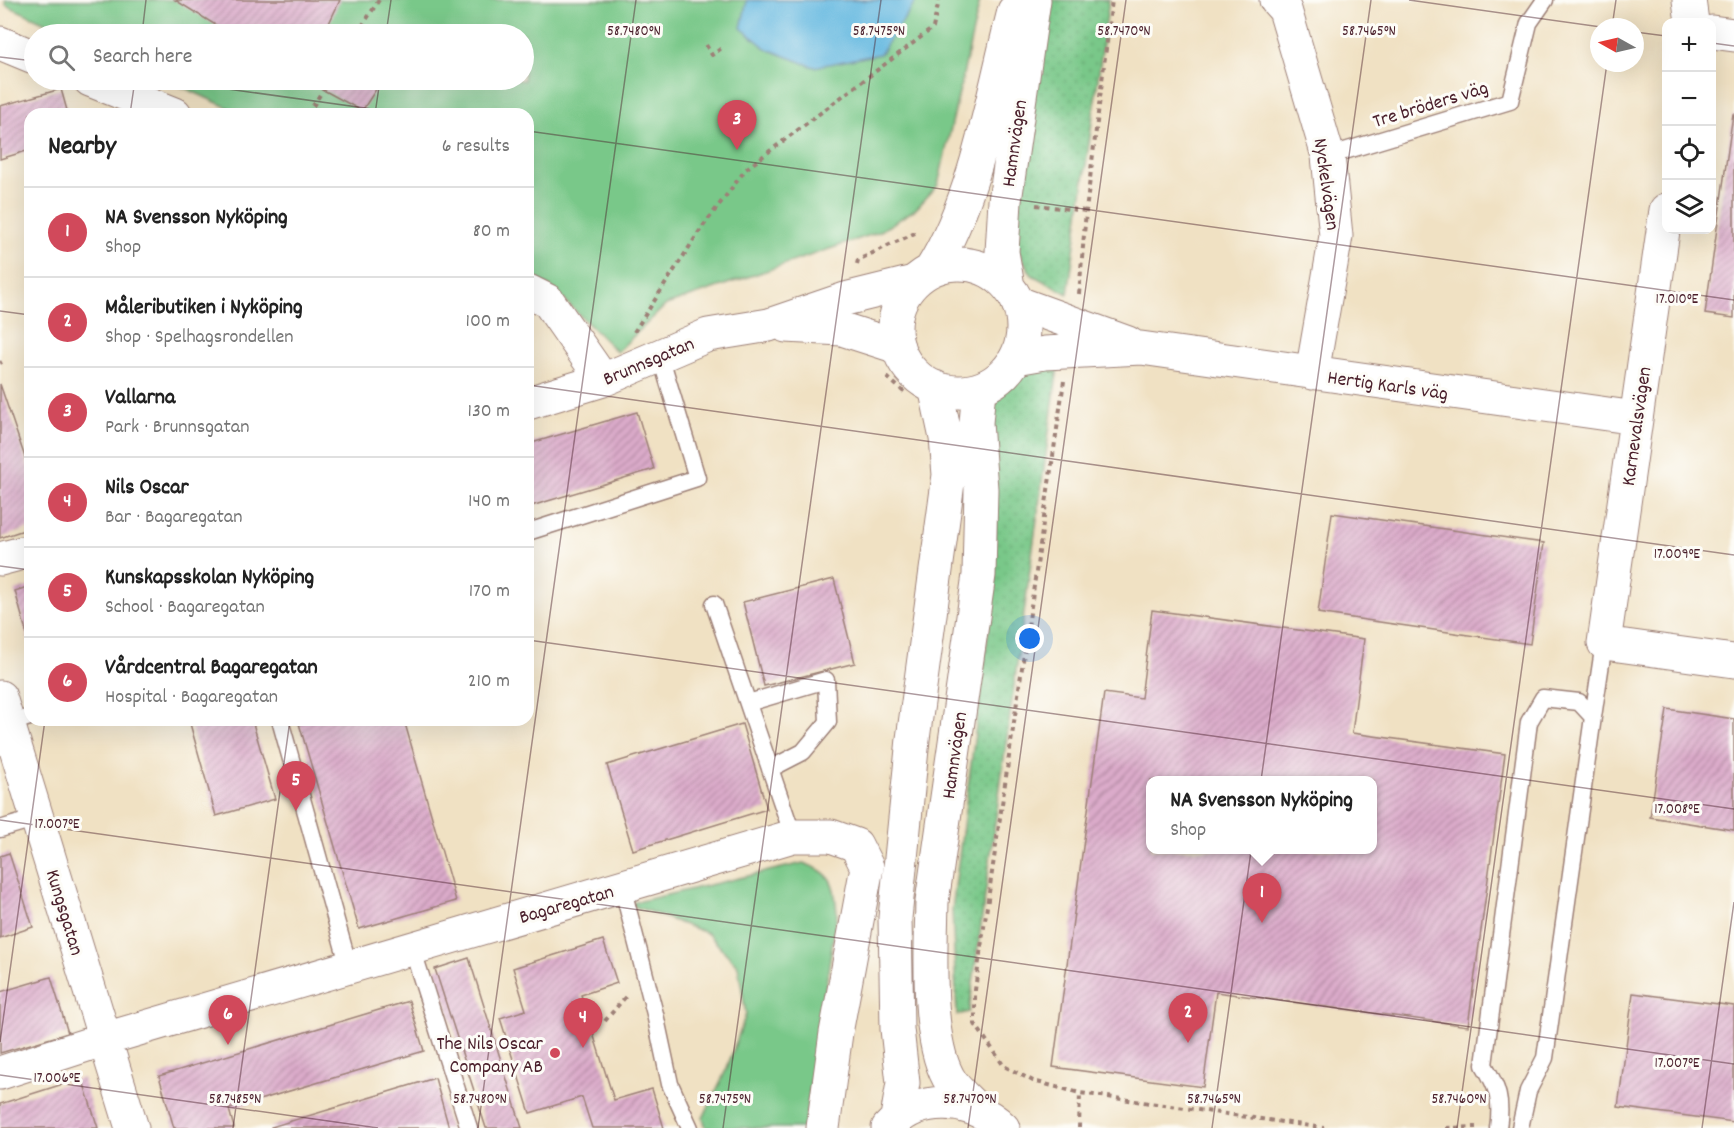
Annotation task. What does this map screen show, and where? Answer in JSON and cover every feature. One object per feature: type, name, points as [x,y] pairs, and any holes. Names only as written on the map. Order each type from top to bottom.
[{"type":"street","name":"Hamnvägen","points":[[923,276],[948,242],[966,196],[1016,0]]},
{"type":"street","name":"Hamnvägen","points":[[1013,295],[1002,252],[1005,201],[1034,0]]},
{"type":"street","name":"Nyckelvägen","points":[[1276,0],[1285,10],[1328,156],[1336,237],[1312,373]]},
{"type":"street","points":[[1689,0],[1691,18]]},
{"type":"street","points":[[1716,33],[1734,35]]},
{"type":"street","points":[[0,43],[24,53]]},
{"type":"street","points":[[115,90],[160,108]]},
{"type":"street","name":"Karnevalsvägen","points":[[1604,643],[1663,234]]},
{"type":"street","points":[[954,264],[973,266],[992,273],[1013,295],[1023,321],[1022,340],[1016,358],[994,382],[979,389],[922,392],[919,378],[906,364],[890,360],[897,312],[904,296],[923,276],[954,264]]},
{"type":"street","name":"Brunnsgatan","points":[[534,401],[603,380],[708,334],[769,325],[845,298],[923,276]]},
{"type":"street","points":[[534,294],[548,301],[603,380]]},
{"type":"street","name":"Hertig Karls väg","points":[[1013,295],[1074,338],[1636,418]]},
{"type":"street","name":"Brunnsgatan","points":[[769,325],[842,329],[890,360]]},
{"type":"street","name":"Hertig Karls väg","points":[[1016,358],[1074,338]]},
{"type":"street","name":"Hamnvägen","points":[[976,1109],[949,1080],[939,1058],[931,951],[932,902],[979,575],[981,489],[976,423],[979,389]]},
{"type":"street","name":"Hamnvägen","points":[[892,1123],[903,1083],[897,1029],[896,897],[913,739],[949,475],[946,438],[922,392]]},
{"type":"street","points":[[0,559],[24,553]]},
{"type":"street","points":[[1604,643],[1734,661]]},
{"type":"street","name":"Kungsgatan","points":[[13,713],[37,818],[132,1128]]},
{"type":"street","name":"Bagaregatan","points":[[0,1073],[105,1039],[793,836],[831,836],[856,845],[867,867],[836,1033],[823,1128]]},
{"type":"street","points":[[892,1123],[928,1105],[952,1103],[976,1109],[1003,1128]]},
{"type":"lane","name":"Tre bröders väg","points":[[1328,156],[1510,100],[1529,23],[1545,0]]},
{"type":"lane","points":[[534,530],[697,478],[660,355]]},
{"type":"lane","points":[[714,604],[793,836]]},
{"type":"lane","points":[[1520,1128],[1528,1091],[1545,1058],[1604,643]]},
{"type":"lane","points":[[748,703],[826,680],[828,722],[803,752],[770,770]]},
{"type":"lane","points":[[1498,1128],[1500,1113],[1498,1088],[1484,1065],[1529,722],[1543,698],[1579,702],[1593,717]]},
{"type":"lane","points":[[282,726],[348,967]]},
{"type":"lane","points":[[0,829],[37,818]]},
{"type":"lane","points":[[622,886],[655,1014],[670,1084],[690,1128]]},
{"type":"lane","points":[[412,948],[469,1128]]},
{"type":"path","points":[[363,24],[379,0]]},
{"type":"path","points":[[629,339],[702,229],[746,169],[933,28],[939,0]]},
{"type":"path","points":[[1112,0],[1086,211],[1074,338],[1060,396],[975,990],[975,1024],[1004,1066],[1034,1081],[1080,1093],[1324,1128]]},
{"type":"path","points":[[706,45],[712,55],[723,48]]},
{"type":"path","points":[[312,108],[323,90]]},
{"type":"path","points":[[890,360],[922,392]]},
{"type":"path","points":[[1079,1128],[1080,1093]]},
{"type":"green space","points":[[5,0],[980,0],[938,185],[916,209],[879,232],[666,305],[617,352],[552,288],[534,278],[534,108],[229,108],[189,90],[534,90],[534,24],[48,24],[6,5]]},
{"type":"green space","points":[[1045,0],[1109,0],[1068,294],[1032,275],[1014,245]]},
{"type":"green space","points":[[1060,352],[969,1012],[957,1015],[952,910],[995,580],[994,413],[998,391],[1026,365]]},
{"type":"green space","points":[[803,863],[821,871],[831,880],[837,913],[804,1128],[706,1128],[703,1118],[727,1068],[746,1014],[738,966],[707,933],[628,904]]},
{"type":"water","points":[[747,0],[917,0],[880,54],[814,67],[767,49],[741,28]]},
{"type":"building","points":[[175,0],[340,0],[329,24],[214,24]]},
{"type":"building","points":[[61,90],[66,108],[24,108],[24,152],[0,159],[0,106]]},
{"type":"building","points":[[323,90],[376,90],[364,108],[356,108]]},
{"type":"building","points":[[1734,114],[1734,318],[1705,314]]},
{"type":"building","points":[[0,384],[24,454],[24,530],[0,538]]},
{"type":"building","points":[[637,412],[654,469],[534,505],[534,442]]},
{"type":"building","points":[[1332,513],[1544,543],[1530,644],[1318,613]]},
{"type":"building","points":[[834,579],[855,663],[764,686],[743,602]]},
{"type":"building","points":[[24,588],[24,624],[15,591]]},
{"type":"building","points":[[1152,610],[1364,639],[1352,733],[1505,754],[1468,1026],[1216,992],[1203,1087],[1053,1067],[1104,693],[1141,698]]},
{"type":"building","points":[[1667,709],[1734,719],[1734,830],[1650,817]]},
{"type":"building","points":[[742,724],[767,809],[633,850],[607,765]]},
{"type":"building","points":[[191,726],[254,726],[275,799],[216,816]]},
{"type":"building","points":[[300,726],[406,726],[456,901],[359,929]]},
{"type":"building","points":[[9,853],[33,927],[0,938],[0,856]]},
{"type":"building","name":"The Nils Oscar Company AB","points":[[603,940],[617,983],[581,995],[614,1100],[652,1089],[664,1128],[592,1128],[582,1097],[530,1113],[500,1018],[526,1010],[513,968]]},
{"type":"building","points":[[469,958],[522,1128],[486,1128],[435,969]]},
{"type":"building","points":[[51,977],[68,1033],[0,1053],[0,992]]},
{"type":"building","points":[[1633,993],[1734,1006],[1734,1122],[1618,1107]]},
{"type":"building","points":[[409,1001],[424,1051],[229,1109],[234,1128],[174,1128],[159,1076]]},
{"type":"building","points":[[82,1078],[98,1128],[0,1128],[0,1104]]},
{"type":"building","points":[[435,1078],[449,1128],[271,1128],[271,1127]]},
{"type":"place","name":"Vallarna","points":[[737,150]]},
{"type":"place","name":"Kunskapsskolan Nyköping","points":[[296,811]]},
{"type":"place","name":"NA Svensson Nyköping","points":[[1262,923]]},
{"type":"place","name":"Måleributiken i Nyköping","points":[[1188,1043]]},
{"type":"place","name":"Vårdcentral Bagaregatan","points":[[228,1045]]},
{"type":"place","name":"Nils Oscar","points":[[583,1048]]},
{"type":"place","name":"The Nils Oscar Company AB","points":[[555,1053]]}]
